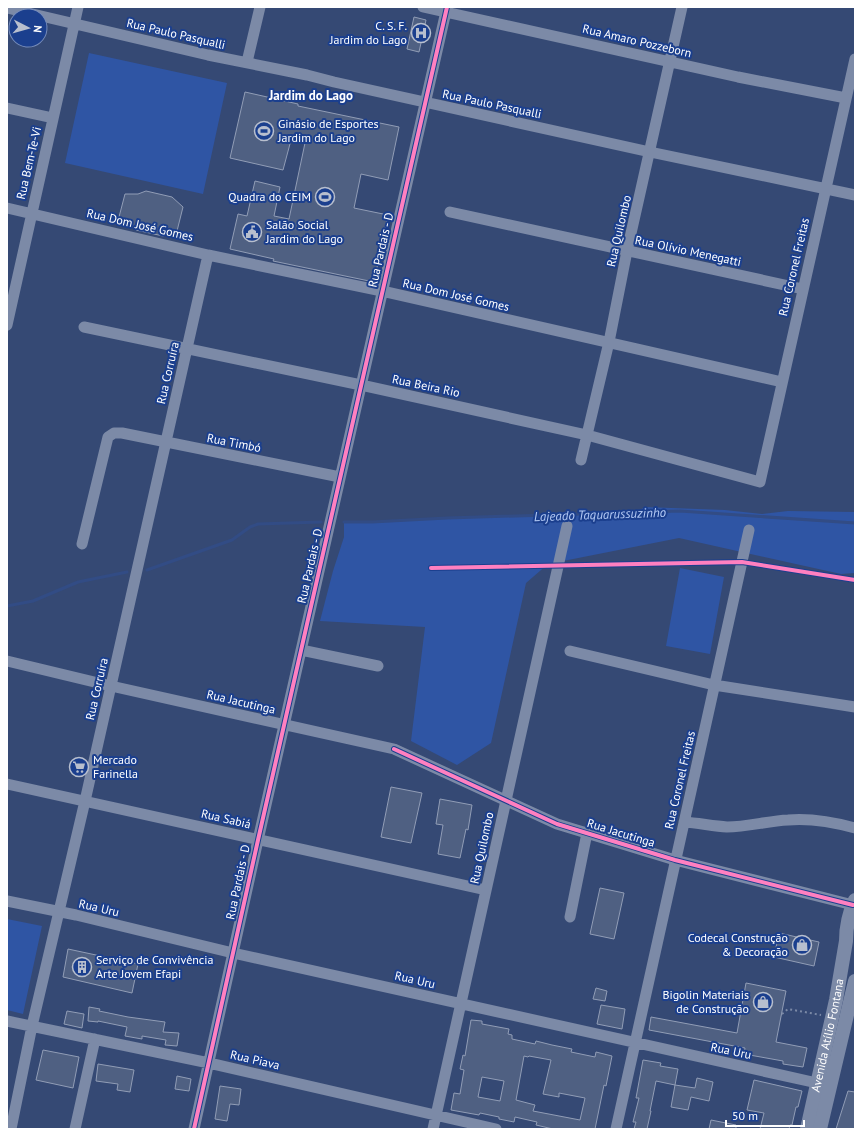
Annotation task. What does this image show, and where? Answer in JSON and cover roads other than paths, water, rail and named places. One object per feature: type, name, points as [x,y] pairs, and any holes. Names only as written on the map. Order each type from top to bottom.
[{"type":"main road","name":"Avenida Atílio Fontana","points":[[807,1129],[832,1017],[851,946],[846,933],[854,903]]},
{"type":"main road","name":"Avenida Atílio Fontana","points":[[820,1129],[855,981]]},
{"type":"street","name":"Rua Bem-Te-Vi","points":[[7,325],[8,312],[32,213],[78,7]]},
{"type":"street","points":[[247,62],[260,7]]},
{"type":"street","name":"Rua Amaro Pozzeborn","points":[[423,7],[446,10],[738,77],[846,98]]},
{"type":"street","name":"Rua Quilombo","points":[[581,460],[609,342],[627,251],[682,7]]},
{"type":"street","name":"Rua Paulo Pasqualli","points":[[7,8],[208,55],[247,62],[650,152],[855,195]]},
{"type":"street","name":"Rua Pardais - D","points":[[194,1129],[446,10]]},
{"type":"street","name":"Rua Coronel Freitas","points":[[760,482],[855,59]]},
{"type":"street","points":[[7,108],[52,118]]},
{"type":"street","name":"Rua Dom José Gomes","points":[[7,208],[208,255],[382,291],[782,382]]},
{"type":"street","name":"Rua Olívio Menegatti","points":[[450,212],[803,289]]},
{"type":"street","name":"Rua Corruíra","points":[[11,1129],[32,1026],[85,801],[208,255]]},
{"type":"street","name":"Rua Beira Rio","points":[[84,327],[361,385],[587,435],[760,482]]},
{"type":"street","name":"Rua Timbó","points":[[82,544],[108,437],[114,433],[122,433],[340,477]]},
{"type":"street","name":"Rua Quilombo","points":[[433,1129],[567,526]]},
{"type":"street","name":"Rua Coronel Freitas","points":[[616,1129],[749,530]]},
{"type":"street","points":[[301,650],[378,666]]},
{"type":"street","points":[[570,651],[714,685],[855,707]]},
{"type":"street","name":"Rua Jacutinga","points":[[7,662],[394,749],[557,824],[675,860],[854,903]]},
{"type":"street","name":"Rua Sabiá","points":[[7,784],[486,890]]},
{"type":"street","points":[[684,822],[726,827],[788,820],[812,820],[837,823],[855,828]]},
{"type":"street","points":[[570,917],[587,834]]},
{"type":"street","name":"Rua Uru","points":[[7,901],[76,915],[233,953],[817,1083]]},
{"type":"street","name":"Rua Piava","points":[[7,1021],[209,1063],[496,1129]]},
{"type":"street","points":[[75,1129],[95,1039]]},
{"type":"waterway","name":"Lajeado Taquarussuzinho","points":[[344,522],[680,511],[855,523]]},
{"type":"waterway","name":"Lajeado Taquarussuzinho","points":[[147,570],[232,540],[250,527],[258,524],[321,522]]},
{"type":"waterway","name":"Lajeado Taquarussuzinho","points":[[7,606],[33,601],[78,582],[127,572]]},
{"type":"place","name":"C. S. F. Jardim do Lago","points":[[421,33]]},
{"type":"place","name":"Ginásio de Esportes Jardim do Lago","points":[[264,131]]},
{"type":"place","name":"Quadra do CEIM","points":[[325,197]]},
{"type":"place","name":"Salão Social Jardim do Lago","points":[[252,232]]},
{"type":"place","name":"Mercado Farinella","points":[[79,767]]},
{"type":"place","name":"Codecal Construção & Decoração","points":[[802,945]]},
{"type":"place","name":"Serviço de Convivência Arte Jovem Efapi","points":[[82,967]]},
{"type":"place","name":"Bigolin Materiais de Construção","points":[[763,1002]]},
{"type":"district","name":"Jardim do Lago","points":[[311,95]]}]
